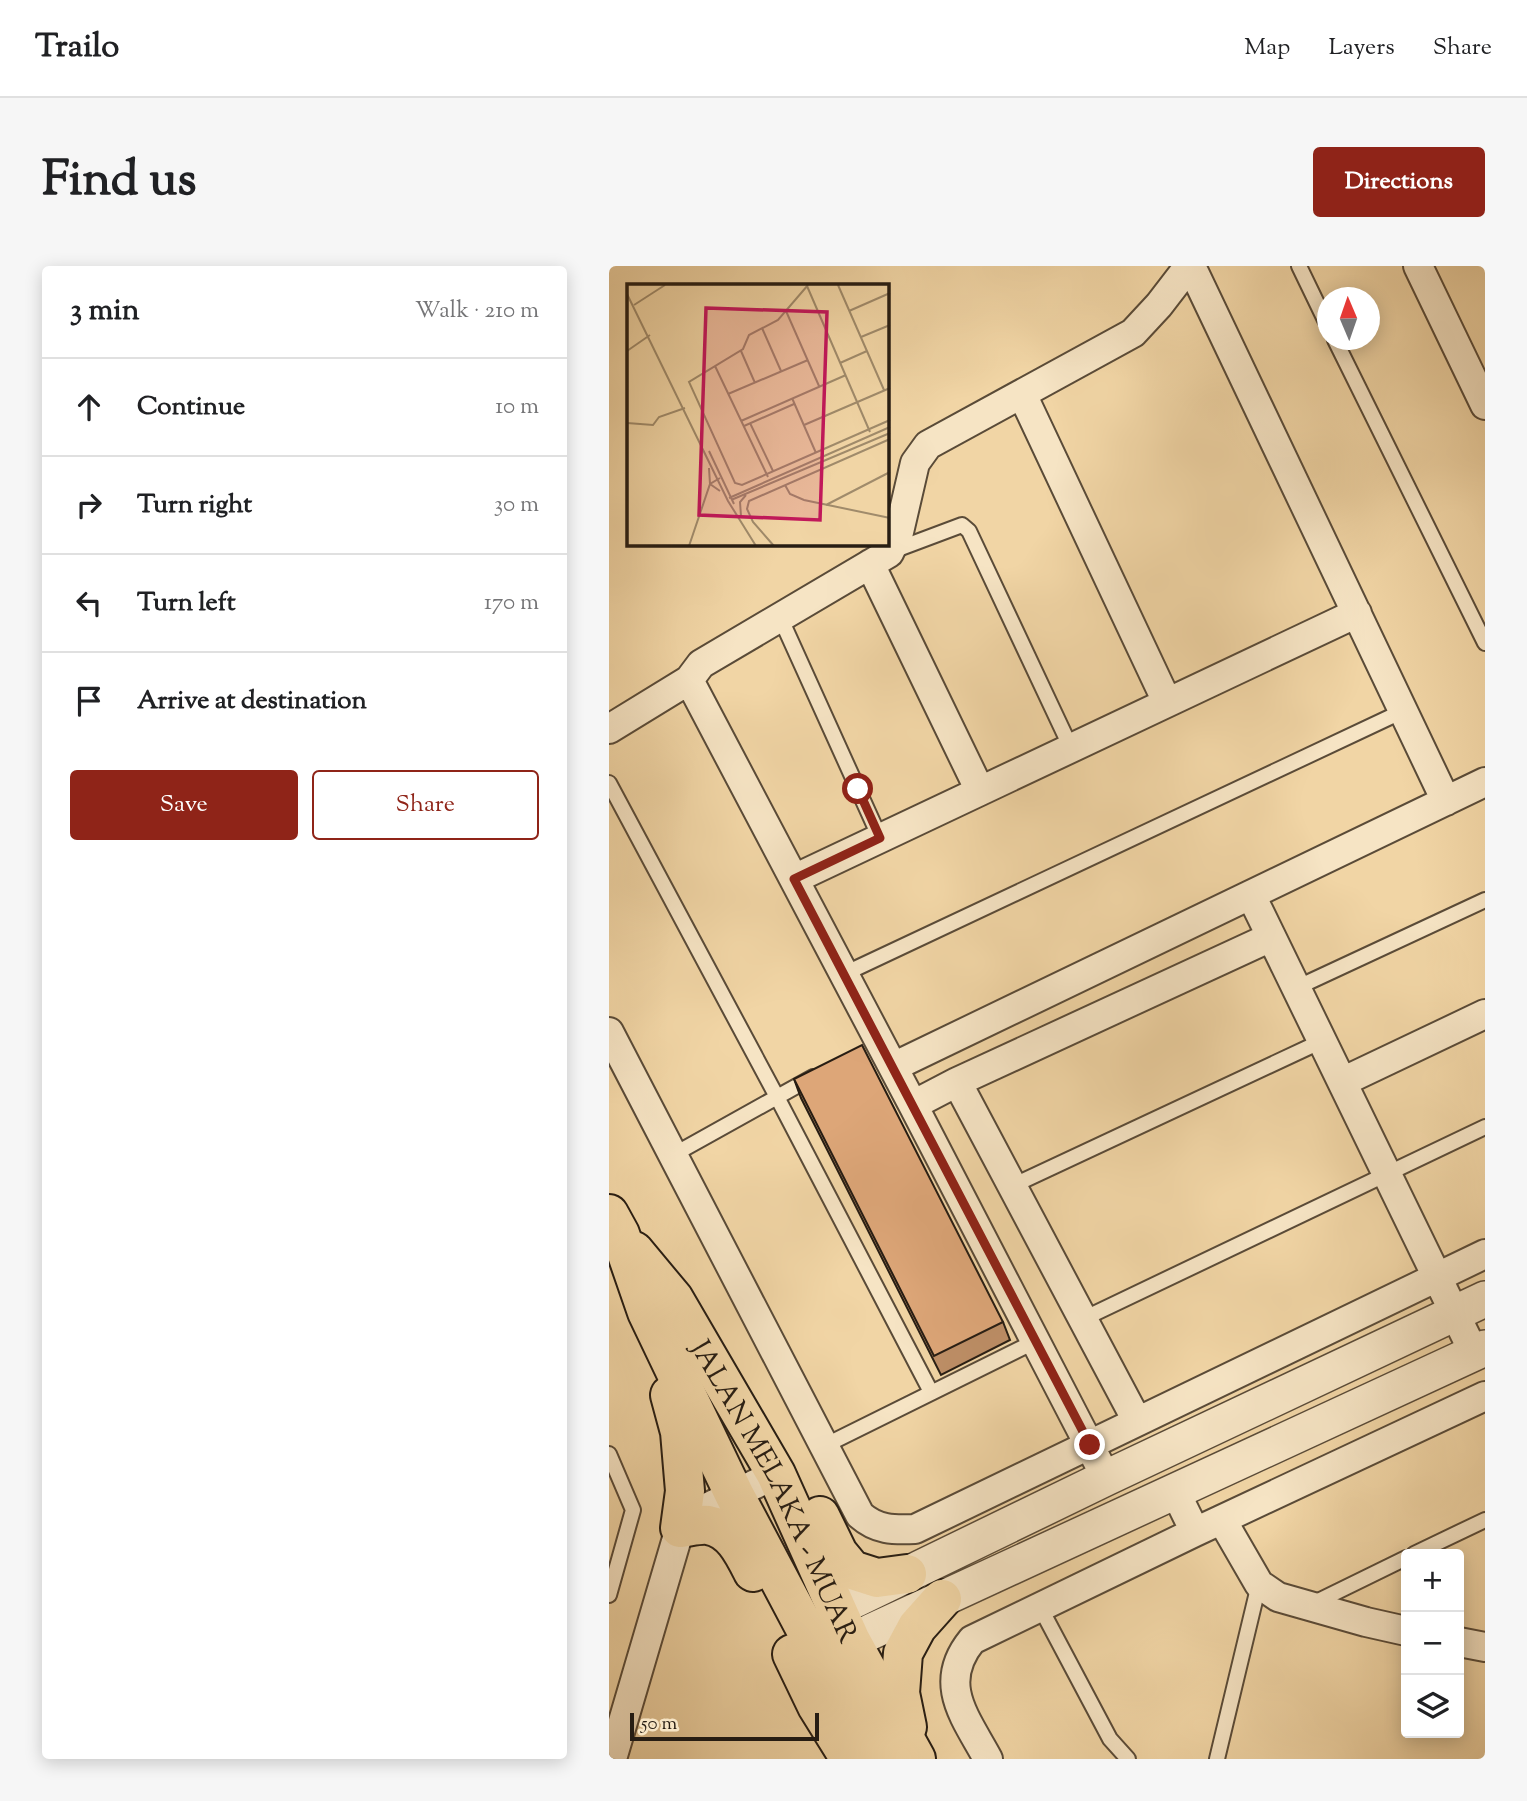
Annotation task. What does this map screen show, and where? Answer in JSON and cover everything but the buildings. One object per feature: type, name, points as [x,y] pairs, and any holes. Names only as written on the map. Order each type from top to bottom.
[{"type":"main road","name":"JALAN MELAKA - MUAR","points":[[614,1224],[660,1306],[776,1474],[834,1632]]},
{"type":"main road","name":"JALAN MELAKA - MUAR","points":[[660,1306],[734,1494],[834,1632],[903,1756]]},
{"type":"main road","points":[[660,1306],[680,1432],[685,1491],[680,1528],[706,1525],[723,1529],[742,1550],[817,1706],[850,1759]]},
{"type":"main road","points":[[660,1306],[723,1342],[748,1378],[796,1466],[838,1553],[852,1570],[877,1578],[907,1574]]},
{"type":"main road","points":[[903,1756],[900,1693],[904,1653],[917,1627],[942,1599]]},
{"type":"street","points":[[889,546],[899,532],[915,463],[928,445],[1133,334],[1190,266],[1446,801]]},
{"type":"street","points":[[1418,266],[1485,405]]},
{"type":"street","points":[[1021,394],[1167,702]]},
{"type":"street","points":[[609,729],[689,680],[701,664],[879,559],[889,546]]},
{"type":"street","points":[[879,559],[980,791]]},
{"type":"street","points":[[794,879],[1356,613]]},
{"type":"street","points":[[689,680],[843,974],[873,1044],[893,1067],[1106,1478]]},
{"type":"street","points":[[893,1067],[1485,782]]},
{"type":"street","points":[[834,1632],[942,1599],[1479,1351],[1470,1307],[1437,1277],[1251,895]]},
{"type":"street","points":[[913,1105],[957,1082],[1271,937]]},
{"type":"street","points":[[1342,1082],[1485,1014]]},
{"type":"street","points":[[609,1032],[860,1515],[871,1524],[895,1530],[915,1529],[1485,1254]]},
{"type":"street","points":[[957,1082],[1137,1421]]},
{"type":"street","points":[[834,1632],[907,1574],[1470,1307]]},
{"type":"street","points":[[988,1759],[956,1700],[956,1668],[962,1651],[972,1640],[1485,1396]]},
{"type":"street","points":[[612,1759],[680,1528],[702,1510],[776,1474]]},
{"type":"street","points":[[1175,1492],[1195,1532]]},
{"type":"street","points":[[1221,1520],[1259,1584],[1278,1597],[1401,1630]]},
{"type":"street","points":[[1464,1643],[1485,1647]]},
{"type":"lane","points":[[1299,266],[1317,302]]},
{"type":"lane","points":[[1340,350],[1485,643]]},
{"type":"lane","points":[[879,559],[962,525],[969,531],[1071,748]]},
{"type":"lane","points":[[780,617],[880,838]]},
{"type":"lane","points":[[843,974],[1403,710]]},
{"type":"lane","points":[[609,783],[931,1392]]},
{"type":"lane","points":[[1296,988],[1485,900]]},
{"type":"lane","points":[[1012,1186],[1322,1041]]},
{"type":"lane","points":[[673,1155],[822,1072]]},
{"type":"lane","points":[[1083,1319],[1485,1127]]},
{"type":"lane","points":[[824,1446],[1036,1341]]},
{"type":"lane","points":[[609,1454],[633,1510],[609,1595]]},
{"type":"lane","points":[[1424,1549],[1485,1520]]},
{"type":"lane","points":[[1309,1606],[1401,1560]]},
{"type":"lane","points":[[1217,1759],[1259,1584]]},
{"type":"lane","points":[[1040,1607],[1110,1739],[1128,1759]]},
{"type":"route","points":[[858,789],[880,838],[794,879],[1090,1445]]}]
